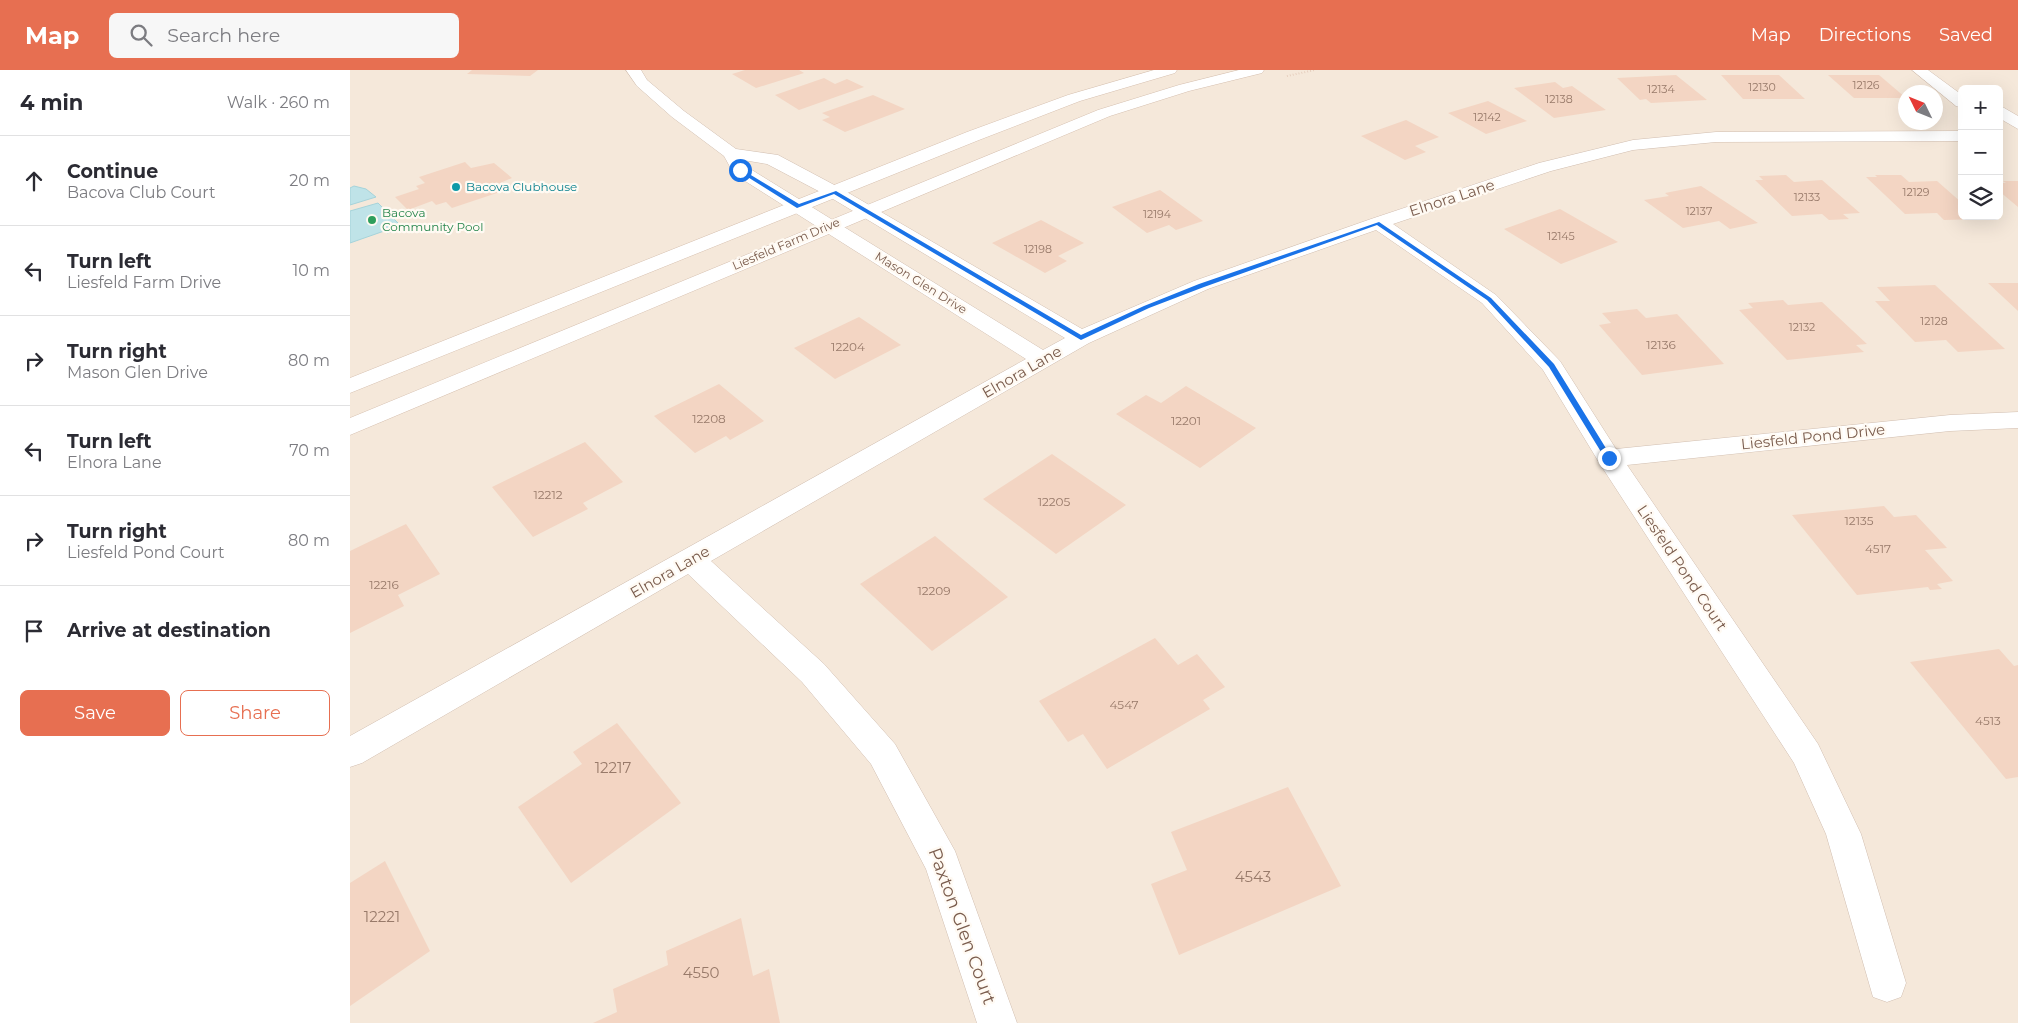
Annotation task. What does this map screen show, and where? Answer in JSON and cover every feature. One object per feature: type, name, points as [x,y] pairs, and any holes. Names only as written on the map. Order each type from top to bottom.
[{"type":"street","points":[[633,70],[642,83],[678,114],[732,153],[772,159],[834,192],[1081,338]]},
{"type":"street","name":"Liesfeld Farm Drive","points":[[350,386],[1074,98],[1170,70]]},
{"type":"street","name":"Liesfeld Farm Drive","points":[[350,427],[1104,113],[1184,88],[1257,70]]},
{"type":"street","points":[[1919,70],[1958,100]]},
{"type":"street","points":[[2003,113],[2018,124]]},
{"type":"street","name":"Elnora Lane","points":[[350,753],[1081,338],[1147,307],[1201,285],[1545,167],[1633,145],[1716,137],[1958,136]]},
{"type":"street","name":"Mason Glen Drive","points":[[732,153],[740,170],[1043,360]]},
{"type":"street","name":"Liesfeld Pond Court","points":[[1378,223],[1489,299],[1552,366],[1609,458],[1806,754],[1843,834],[1887,983]]},
{"type":"street","name":"Liesfeld Pond Drive","points":[[1609,458],[1950,424],[2018,420]]},
{"type":"street","name":"Paxton Glen Court","points":[[691,560],[814,673],[883,754],[942,863],[996,1023]]},
{"type":"shaded area","points":[[350,70],[2018,70],[2018,1023],[350,1023]]},
{"type":"water","name":"Bacova Community Pool","points":[[354,186],[366,189],[376,197],[350,205],[350,188]]},
{"type":"water","name":"Bacova Community Pool","points":[[378,203],[403,228],[387,233],[387,230],[350,243],[350,211]]},
{"type":"building","points":[[472,70],[538,70],[530,76],[467,74]]},
{"type":"building","points":[[745,70],[799,70],[804,73],[756,88],[732,74]]},
{"type":"building","points":[[1676,75],[1707,100],[1651,103],[1646,99],[1640,100],[1617,78]]},
{"type":"building","points":[[1721,75],[1779,75],[1805,99],[1743,99]]},
{"type":"building","points":[[1828,75],[1879,75],[1898,91],[1898,98],[1854,98]]},
{"type":"building","points":[[824,78],[835,84],[847,79],[864,87],[799,110],[775,95]]},
{"type":"building","points":[[1555,82],[1563,88],[1572,86],[1606,110],[1554,118],[1514,88]]},
{"type":"building","points":[[873,95],[905,109],[845,132],[822,120],[830,117],[822,113]]},
{"type":"building","points":[[1488,101],[1527,121],[1486,134],[1448,113]]},
{"type":"building","points":[[1406,120],[1439,137],[1415,146],[1426,152],[1405,160],[1361,136]]},
{"type":"building","name":"Bacova Clubhouse","points":[[465,162],[471,168],[494,163],[512,178],[493,186],[500,192],[452,208],[446,202],[436,205],[432,201],[408,210],[395,197],[419,189],[416,186],[425,183],[419,177]]},
{"type":"building","points":[[1786,175],[1794,182],[1822,180],[1860,213],[1843,214],[1849,219],[1829,220],[1822,214],[1792,216],[1755,180],[1763,180],[1759,176]]},
{"type":"building","points":[[1875,175],[1901,175],[1909,182],[1937,181],[1958,199],[1958,220],[1944,220],[1937,213],[1905,214],[1866,177],[1877,177]]},
{"type":"building","points":[[2003,181],[2018,181],[2018,207],[2003,194],[2003,183],[2006,183]]},
{"type":"building","points":[[1701,186],[1758,223],[1730,229],[1719,221],[1683,228],[1644,200],[1669,196],[1665,193]]},
{"type":"building","points":[[1160,190],[1203,221],[1176,230],[1169,225],[1147,233],[1112,207]]},
{"type":"building","points":[[1560,209],[1618,242],[1561,264],[1504,229]]},
{"type":"building","points":[[1041,220],[1084,243],[1058,256],[1067,261],[1045,273],[992,243]]},
{"type":"building","points":[[1988,283],[2018,283],[2018,311]]},
{"type":"building","points":[[1935,285],[2005,349],[1958,352],[1946,340],[1915,342],[1875,301],[1890,301],[1877,287]]},
{"type":"building","points":[[1783,300],[1788,305],[1822,302],[1867,344],[1856,345],[1864,352],[1787,360],[1739,310],[1753,308],[1748,303]]},
{"type":"building","points":[[1637,309],[1646,318],[1677,314],[1724,364],[1642,375],[1599,325],[1611,323],[1602,313]]},
{"type":"building","points":[[859,317],[901,345],[835,379],[794,348]]},
{"type":"building","points":[[719,384],[764,421],[730,440],[726,436],[695,453],[654,416]]},
{"type":"building","points":[[1186,386],[1256,428],[1200,468],[1116,414],[1146,395],[1161,403]]},
{"type":"building","points":[[585,442],[623,482],[583,503],[588,509],[533,537],[492,487]]},
{"type":"building","points":[[1052,454],[1126,505],[1056,554],[983,499]]},
{"type":"building","points":[[1884,506],[1894,517],[1916,515],[1947,548],[1925,550],[1953,581],[1937,584],[1942,589],[1930,590],[1928,587],[1857,595],[1792,515]]},
{"type":"building","points":[[406,524],[440,574],[398,595],[404,606],[350,633],[350,551]]},
{"type":"building","points":[[935,536],[1008,597],[932,651],[860,584]]},
{"type":"building","points":[[1155,638],[1178,665],[1197,654],[1225,687],[1203,700],[1210,709],[1107,769],[1083,734],[1068,742],[1039,701]]},
{"type":"building","points":[[1999,649],[2014,666],[2018,665],[2018,777],[2006,779],[1910,662]]},
{"type":"building","points":[[617,723],[681,803],[571,883],[518,807],[582,764],[573,752]]},
{"type":"building","points":[[1288,787],[1341,886],[1179,955],[1151,884],[1187,870],[1171,832]]},
{"type":"building","points":[[385,861],[430,951],[350,1006],[350,883]]},
{"type":"building","points":[[741,918],[753,976],[769,969],[780,1023],[593,1023],[617,1012],[613,989],[668,965],[666,951]]},
{"type":"place","name":"Bacova Clubhouse","points":[[456,187]]},
{"type":"place","name":"Bacova Community Pool","points":[[372,220]]},
{"type":"route","points":[[740,170],[799,206],[834,192],[1081,338],[1147,307],[1201,285],[1378,223],[1489,299],[1552,366],[1609,458]]}]
